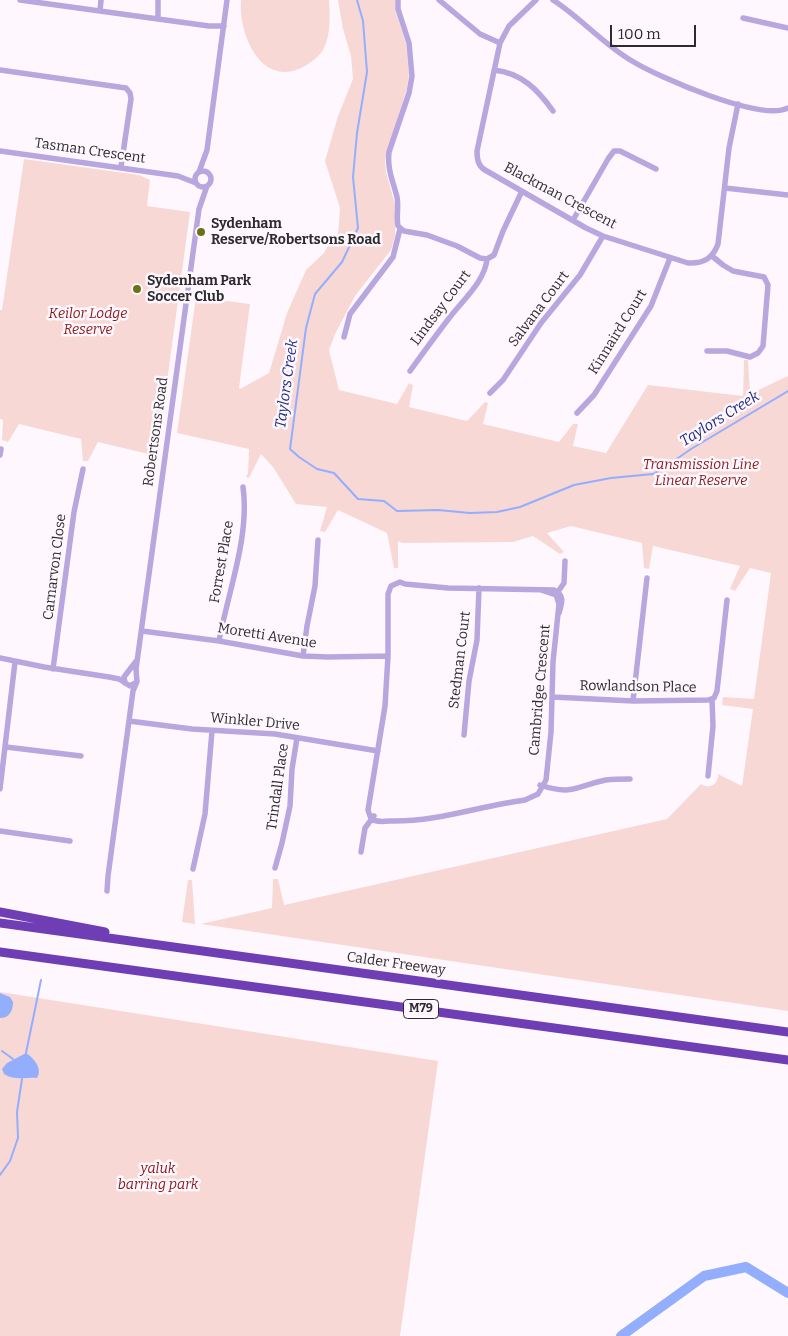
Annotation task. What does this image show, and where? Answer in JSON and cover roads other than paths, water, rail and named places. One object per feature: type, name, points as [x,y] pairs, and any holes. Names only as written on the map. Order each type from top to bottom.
[{"type":"highway","points":[[0,912],[248,958]]},
{"type":"highway","name":"Calder Freeway","points":[[0,923],[788,1032]]},
{"type":"highway","name":"M79","points":[[0,952],[788,1060]]},
{"type":"highway","points":[[0,956],[54,959]]},
{"type":"street","points":[[20,0],[224,28]]},
{"type":"street","points":[[98,11],[99,0]]},
{"type":"street","points":[[207,150],[195,178],[196,184],[202,187],[207,186],[211,180],[207,150],[227,0]]},
{"type":"street","points":[[344,337],[347,322],[354,308],[393,257],[400,229],[397,222],[397,199],[388,160],[409,93],[412,76],[409,43],[398,9],[398,0]]},
{"type":"street","points":[[438,0],[480,34],[500,43]]},
{"type":"street","name":"Blackman Crescent","points":[[535,0],[509,26],[500,43],[476,151],[480,167],[603,236],[670,258],[695,264],[712,256]]},
{"type":"street","points":[[553,0],[560,3],[604,42],[633,62],[693,90],[738,104],[773,111],[788,108]]},
{"type":"street","points":[[156,19],[155,10],[158,2]]},
{"type":"street","points":[[743,18],[788,28]]},
{"type":"street","points":[[0,70],[126,88],[132,99],[122,167]]},
{"type":"street","points":[[494,70],[512,74],[525,80],[545,99],[554,111]]},
{"type":"street","points":[[707,351],[727,351],[750,357],[760,352],[763,346],[768,285],[764,277],[733,271],[712,256],[718,244],[729,148],[738,104]]},
{"type":"street","points":[[573,220],[613,152],[620,150],[656,169]]},
{"type":"street","name":"Tasman Crescent","points":[[0,151],[178,176],[196,184]]},
{"type":"street","points":[[198,172],[204,171],[209,173]]},
{"type":"street","name":"Tasman Crescent","points":[[178,176],[198,172]]},
{"type":"street","name":"Robertsons Road","points":[[196,184],[199,209]]},
{"type":"street","name":"Robertsons Road","points":[[132,703],[133,690],[137,679],[138,659],[199,209],[207,186]]},
{"type":"street","points":[[725,188],[788,195]]},
{"type":"street","name":"Lindsay Court","points":[[410,371],[478,281],[486,268],[488,259],[494,255],[522,191]]},
{"type":"street","points":[[400,229],[427,235],[458,246],[480,258],[488,259]]},
{"type":"street","name":"Salvana Court","points":[[490,393],[502,380],[541,323],[580,275],[603,236]]},
{"type":"street","name":"Kinnaird Court","points":[[577,413],[594,395],[650,306],[670,258]]},
{"type":"street","name":"Carnarvon Close","points":[[54,669],[74,512],[83,470]]},
{"type":"street","name":"Forrest Place","points":[[220,641],[240,544],[243,521],[242,486]]},
{"type":"street","points":[[303,656],[304,641],[315,586],[318,540]]},
{"type":"street","points":[[373,818],[370,802],[385,706],[389,602],[392,587],[405,584],[448,588],[541,590],[557,593],[565,579],[565,561]]},
{"type":"street","points":[[633,701],[647,578]]},
{"type":"street","name":"Stedman Court","points":[[464,735],[469,681],[477,640],[479,588]]},
{"type":"street","name":"Cambridge Crescent","points":[[542,786],[551,732],[554,648],[559,612],[557,593]]},
{"type":"street","name":"Rowlandson Place","points":[[552,697],[633,701],[712,699],[717,690],[727,600]]},
{"type":"street","name":"Moretti Avenue","points":[[142,631],[220,641],[303,656],[328,658],[388,656]]},
{"type":"street","points":[[0,658],[54,669],[110,677],[132,686],[137,679],[134,673],[110,677]]},
{"type":"street","name":"Robertsons Road","points":[[127,674],[138,659]]},
{"type":"street","points":[[0,789],[15,662]]},
{"type":"street","points":[[107,891],[132,703],[124,679],[127,674]]},
{"type":"street","points":[[708,776],[713,726],[712,699]]},
{"type":"street","name":"Winkler Drive","points":[[130,721],[212,731],[255,733],[297,738],[378,751]]},
{"type":"street","points":[[193,869],[205,814],[212,731]]},
{"type":"street","name":"Trindall Place","points":[[275,868],[290,806],[292,769],[297,738]]},
{"type":"street","points":[[6,747],[81,756]]},
{"type":"street","points":[[373,818],[387,821],[417,821],[444,817],[514,802],[532,794],[542,786],[558,790],[575,790],[608,780],[630,779]]},
{"type":"street","points":[[361,852],[365,828],[373,818]]},
{"type":"street","points":[[0,830],[70,841]]},
{"type":"water","points":[[0,993],[10,997],[13,1002],[10,1013],[3,1018],[0,1018]]},
{"type":"water","points":[[26,1053],[37,1064],[39,1075],[37,1078],[16,1078],[4,1074],[2,1069],[7,1063]]},
{"type":"waterway","name":"Taylors Creek","points":[[357,0],[363,21],[367,72],[357,133],[353,177],[358,228],[342,262],[315,294],[306,328],[290,449],[317,469],[334,473],[358,499],[384,501],[397,511],[497,512],[520,507],[574,485],[611,478],[653,474],[788,391]]},
{"type":"waterway","points":[[26,1053],[41,980]]},
{"type":"waterway","points":[[2,1051],[13,1059]]},
{"type":"waterway","points":[[0,1175],[10,1161],[18,1138],[17,1112],[22,1079]]},
{"type":"waterway","points":[[621,1336],[704,1276],[746,1267],[788,1293]]},
{"type":"place","name":"Sydenham Reserve/Robertsons Road","points":[[201,232]]},
{"type":"place","name":"Sydenham Park Soccer Club","points":[[137,289]]},
{"type":"park label","name":"Keilor Lodge Reserve","points":[[88,322]]},
{"type":"park label","name":"Transmission Line Linear Reserve","points":[[701,474]]},
{"type":"park label","name":"yaluk barring park","points":[[158,1178]]}]
